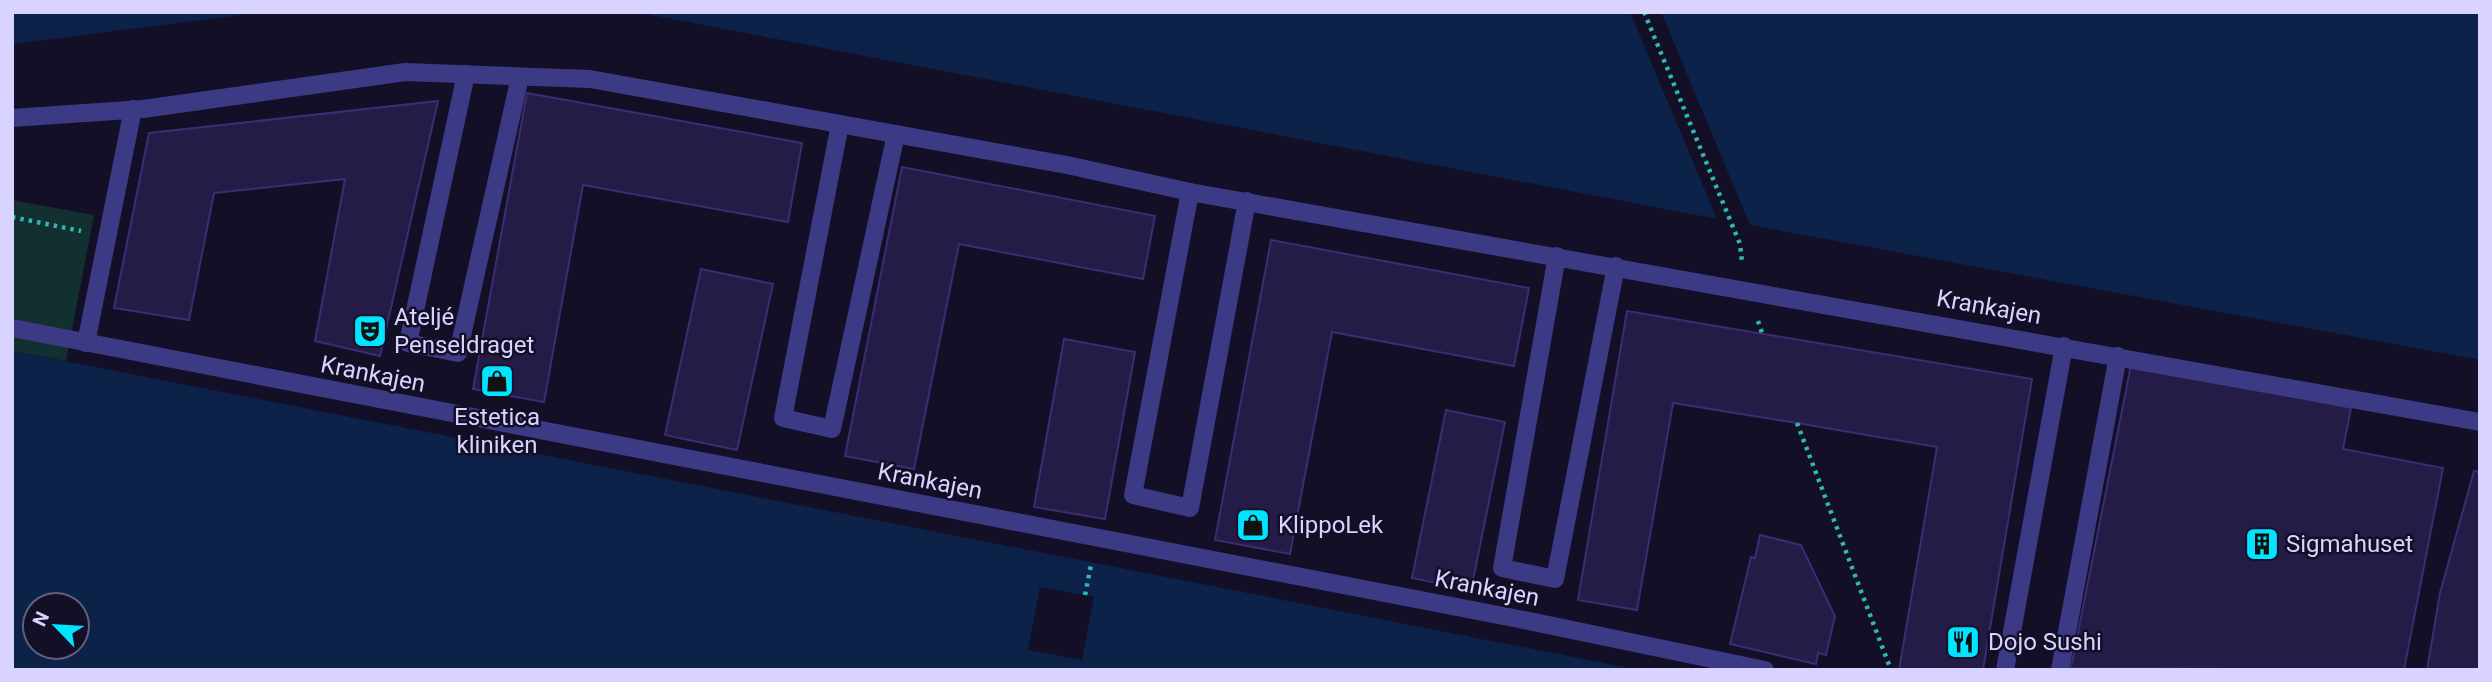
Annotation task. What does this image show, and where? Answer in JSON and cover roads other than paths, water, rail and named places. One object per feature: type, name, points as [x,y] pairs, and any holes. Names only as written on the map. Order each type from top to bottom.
[{"type":"street","name":"Krankajen","points":[[12,118],[133,109],[405,72],[590,79],[896,134],[1190,192],[2480,422]]},
{"type":"street","name":"Krankajen","points":[[466,74],[408,343],[458,353],[520,77]]},
{"type":"street","points":[[86,343],[133,109]]},
{"type":"street","points":[[840,124],[783,418],[832,429],[896,134]]},
{"type":"street","points":[[1190,192],[1132,495],[1191,508],[1247,201]]},
{"type":"street","name":"Krankajen","points":[[1556,256],[1502,568],[1555,579],[1616,266]]},
{"type":"street","name":"Krankajen","points":[[12,328],[1519,619],[1765,670]]},
{"type":"street","name":"Krankajen","points":[[2005,670],[2064,346]]},
{"type":"street","points":[[2060,670],[2118,356]]},
{"type":"water","points":[[12,12],[265,12],[12,44]]},
{"type":"water","points":[[636,12],[1630,12],[1717,219]]},
{"type":"water","points":[[1661,12],[2480,12],[2480,360],[1750,225]]},
{"type":"water","points":[[12,351],[1640,670],[12,670]]},
{"type":"place","name":"Ateljé Penseldraget","points":[[370,331]]},
{"type":"place","name":"Estetica kliniken","points":[[497,381]]},
{"type":"place","name":"KlippoLek","points":[[1253,525]]},
{"type":"place","name":"Sigmahuset","points":[[2262,544]]},
{"type":"place","name":"Dojo Sushi","points":[[1963,642]]}]
